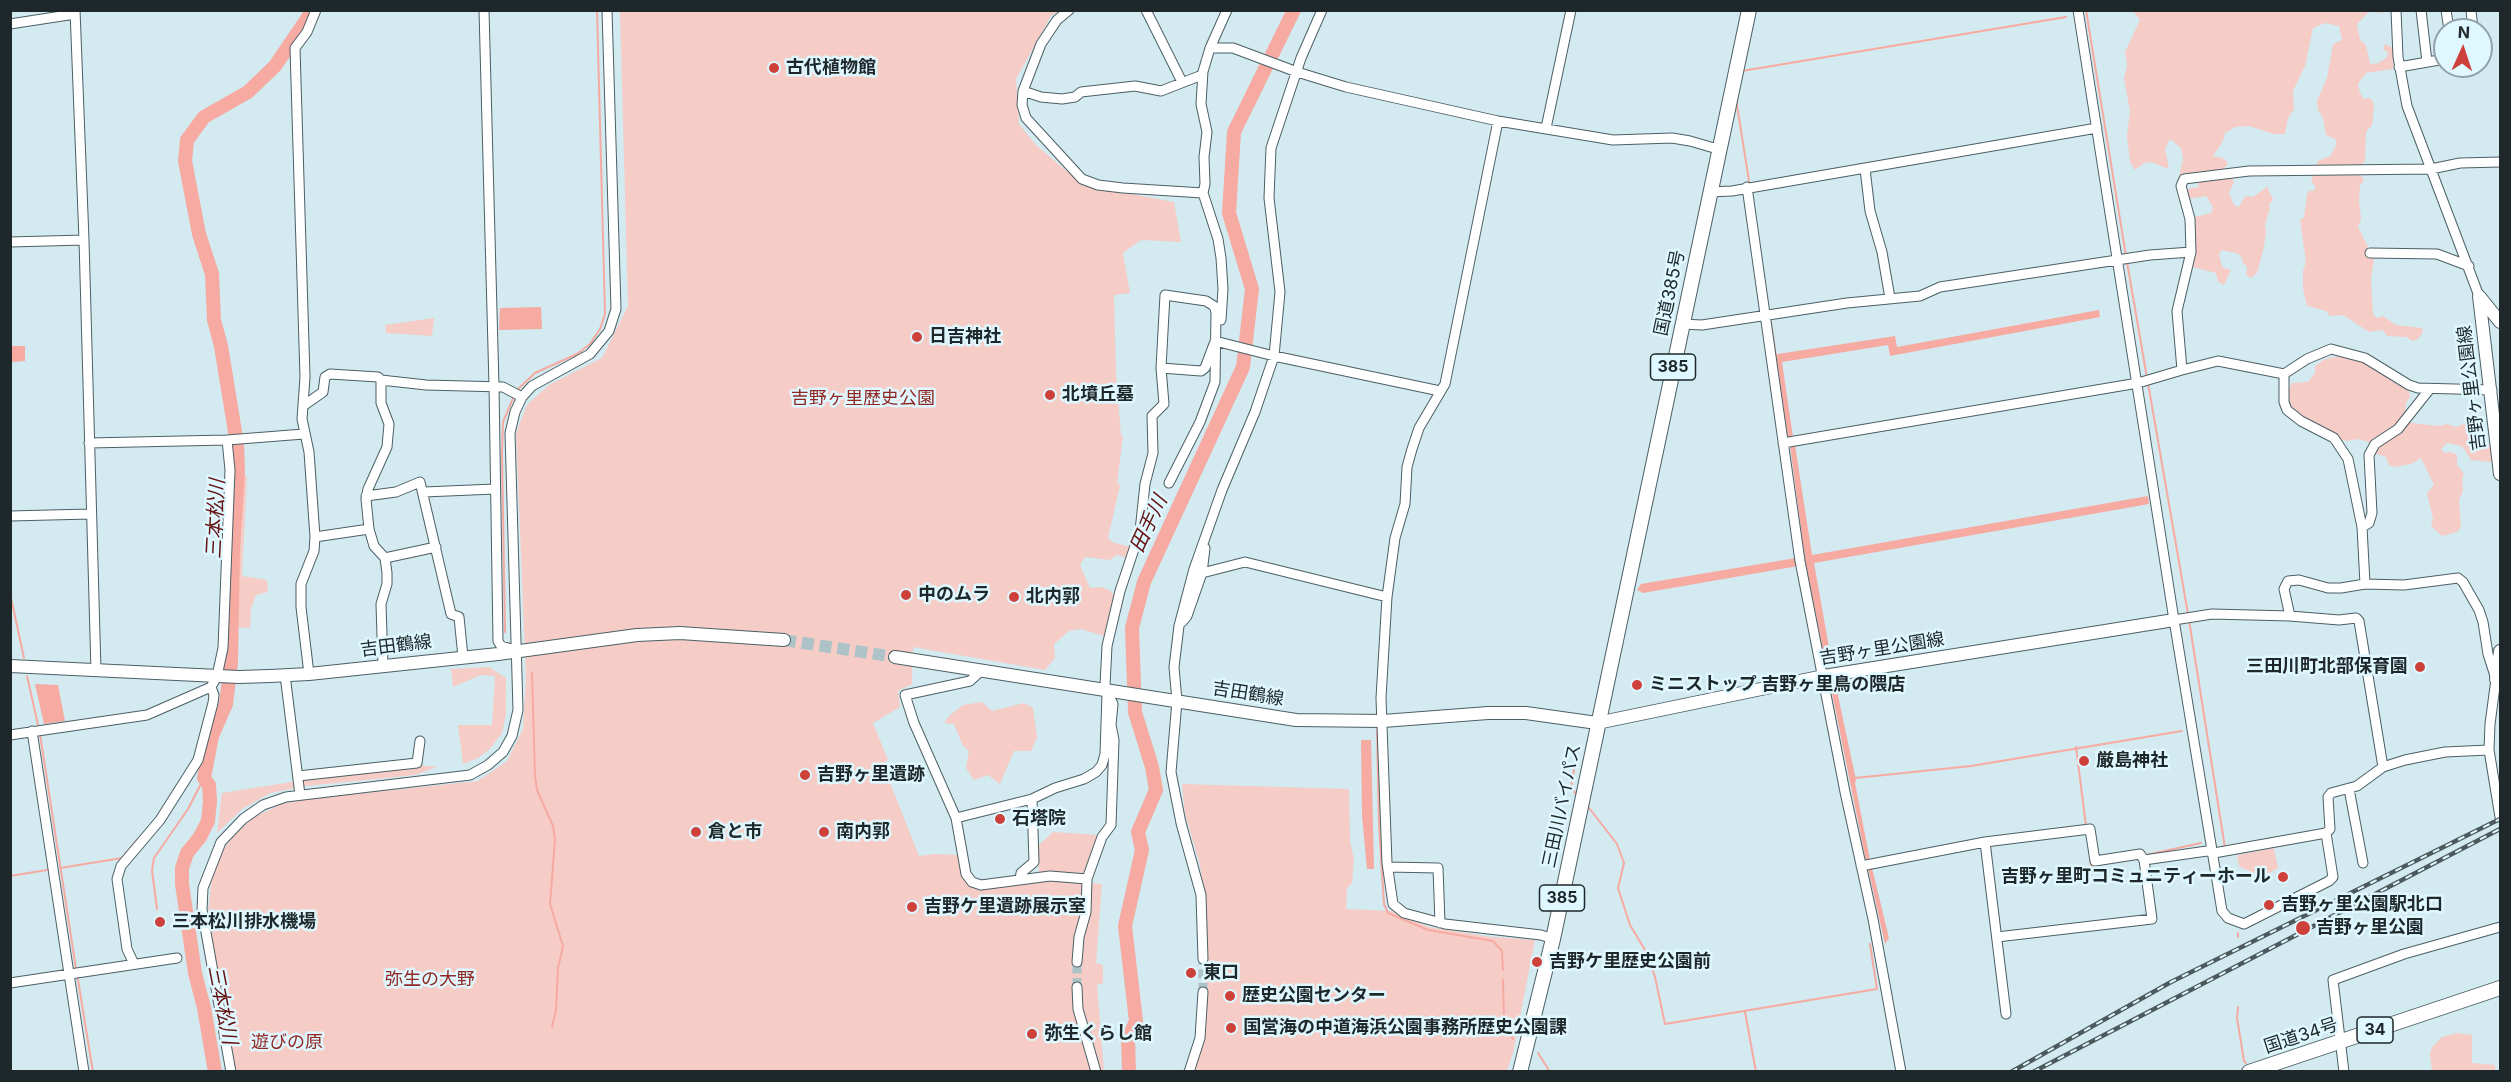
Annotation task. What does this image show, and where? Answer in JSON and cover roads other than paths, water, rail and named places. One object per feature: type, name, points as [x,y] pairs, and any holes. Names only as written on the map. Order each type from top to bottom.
[{"type":"highway","name":"国道385号","points":[[1597,723],[1749,10]]},
{"type":"highway","name":"三田川バイパス","points":[[1520,1071],[1553,939],[1597,723]]},
{"type":"highway","name":"国道34号","points":[[2249,1071],[2270,1068],[2500,988]]},
{"type":"main road","name":"吉野ヶ里公園線","points":[[2479,296],[2500,322]]},
{"type":"main road","name":"吉野ヶ里公園線","points":[[2479,296],[2495,391],[2500,474]]},
{"type":"main road","name":"吉野ヶ里公園線","points":[[1597,723],[1824,676],[2174,620]]},
{"type":"main road","name":"吉田鶴線","points":[[10,666],[239,677],[309,674],[638,635],[681,633],[784,640]]},
{"type":"main road","points":[[2496,679],[2500,651]]},
{"type":"main road","name":"吉田鶴線","points":[[895,657],[1106,692],[1296,720],[1383,721],[1488,713],[1526,713],[1597,723]]},
{"type":"street","points":[[309,674],[300,607],[301,584],[314,551],[315,537],[309,452],[304,434],[305,377],[295,48],[307,32],[316,10]]},
{"type":"street","points":[[484,10],[495,386],[498,641],[501,646],[516,650]]},
{"type":"street","points":[[231,1071],[202,910],[203,888],[220,842],[243,819],[263,805],[286,797],[470,775],[488,765],[503,752],[512,736],[518,710],[510,433],[515,412],[522,397],[532,386],[590,354],[609,331],[616,309],[607,10]]},
{"type":"street","points":[[1069,10],[1056,20],[1041,44],[1023,91],[1022,105],[1026,118],[1082,179],[1098,185],[1123,188],[1203,193]]},
{"type":"street","points":[[1146,10],[1182,82]]},
{"type":"street","points":[[1161,368],[1201,371],[1205,368],[1221,319],[1223,289],[1221,258],[1218,239],[1203,193],[1207,132],[1201,104],[1203,71],[1210,48],[1227,10]]},
{"type":"street","points":[[1203,959],[1201,895],[1172,782],[1173,735],[1177,701],[1174,667],[1179,626],[1205,536],[1255,412],[1274,356],[1280,292],[1269,198],[1271,148],[1297,72],[1322,10]]},
{"type":"street","points":[[1546,128],[1571,10]]},
{"type":"street","points":[[2078,10],[2222,911],[2228,918],[2244,924],[2333,877],[2326,834],[2330,828],[2328,797],[2331,793],[2357,786],[2382,767],[2445,752],[2489,750]]},
{"type":"street","points":[[2396,10],[2399,67],[2407,106],[2479,296]]},
{"type":"street","points":[[2421,10],[2427,62]]},
{"type":"street","points":[[10,24],[75,12],[96,671]]},
{"type":"street","points":[[1210,48],[1233,48],[1297,72],[1346,87],[1498,121],[1613,140],[1672,138],[1714,148],[1720,146]]},
{"type":"street","points":[[2399,67],[2433,61]]},
{"type":"street","points":[[1023,91],[1041,97],[1062,99],[1075,97],[1081,92],[1135,86],[1161,91],[1202,75],[1203,71]]},
{"type":"street","points":[[1498,121],[1445,384],[1419,428],[1412,449],[1407,467],[1405,504],[1395,538],[1387,597],[1381,698],[1388,867],[1393,904],[1404,913],[1440,923],[1553,939]]},
{"type":"street","points":[[1710,192],[1732,191],[2097,128]]},
{"type":"street","points":[[2182,370],[2177,312],[2191,252],[2190,219],[2181,186],[2184,179],[2249,171],[2431,169],[2460,163],[2500,162]]},
{"type":"street","points":[[1865,169],[1870,211],[1882,252],[1890,298]]},
{"type":"street","points":[[1747,187],[1800,561],[1901,1071]]},
{"type":"street","points":[[10,242],[84,240]]},
{"type":"street","points":[[1682,324],[1702,325],[1890,298],[1920,296],[1940,287],[2119,260],[2191,252]]},
{"type":"street","points":[[2370,253],[2437,254],[2469,266]]},
{"type":"street","points":[[956,818],[1032,799],[1054,788],[1084,779],[1096,772],[1102,765],[1105,754],[1107,646],[1120,591],[1140,531],[1144,484],[1153,453],[1152,416],[1164,404],[1161,368],[1165,296],[1206,301],[1214,306],[1216,312],[1215,382],[1200,422],[1169,483]]},
{"type":"street","points":[[1152,327],[1162,328]]},
{"type":"street","points":[[1215,342],[1440,391]]},
{"type":"street","points":[[1783,443],[2138,383],[2218,361],[2284,374],[2307,359],[2331,349],[2365,358],[2409,385],[2429,390],[2463,388],[2495,391]]},
{"type":"street","points":[[303,406],[323,392],[325,377],[330,374],[378,377],[381,380],[426,385],[495,386],[512,390],[522,397]]},
{"type":"street","points":[[2284,374],[2284,402],[2288,410],[2301,421],[2334,438],[2345,452],[2362,527],[2365,584]]},
{"type":"street","points":[[381,380],[381,403],[390,424],[387,447],[366,496],[369,530],[374,546],[385,558],[387,584],[381,604],[383,666]]},
{"type":"street","points":[[2362,527],[2369,523],[2372,513],[2369,455],[2375,444],[2398,429],[2429,390]]},
{"type":"street","points":[[89,443],[227,440],[304,434]]},
{"type":"street","points":[[10,735],[147,715],[211,687],[217,676],[223,648],[230,470],[227,440]]},
{"type":"street","points":[[366,496],[396,492],[420,482],[451,614],[459,617],[463,657]]},
{"type":"street","points":[[424,492],[495,489]]},
{"type":"street","points":[[10,516],[90,514]]},
{"type":"street","points":[[315,537],[369,530]]},
{"type":"street","points":[[1179,626],[1187,616],[1202,573],[1205,536]]},
{"type":"street","points":[[385,558],[436,547]]},
{"type":"street","points":[[1202,573],[1245,562],[1387,597]]},
{"type":"street","points":[[496,578],[514,578]]},
{"type":"street","points":[[2290,616],[2284,589],[2288,581],[2299,580],[2328,588],[2352,588],[2365,584],[2404,585],[2452,578],[2463,582],[2483,622],[2488,654],[2496,679],[2489,750],[2500,817]]},
{"type":"street","points":[[2174,620],[2212,614],[2339,620],[2356,618],[2359,621],[2382,767]]},
{"type":"street","points":[[981,671],[970,681],[905,695],[914,723],[956,818],[966,874],[972,882],[981,885],[1050,876],[1087,879]]},
{"type":"street","points":[[285,675],[300,795]]},
{"type":"street","points":[[134,964],[127,949],[117,879],[121,866],[160,820],[198,760],[213,703],[214,695],[211,687]]},
{"type":"street","points":[[1077,962],[1079,937],[1086,912],[1087,879],[1102,837],[1111,825],[1113,704],[1106,692]]},
{"type":"street","points":[[37,731],[74,974],[84,1071]]},
{"type":"street","points":[[298,776],[417,763],[420,741]]},
{"type":"street","points":[[2349,789],[2363,863]]},
{"type":"street","points":[[1020,880],[1021,873],[1034,862],[1032,799]]},
{"type":"street","points":[[1861,866],[1985,842],[2090,829],[2095,861],[2140,854],[2144,860],[2152,920],[1997,938]]},
{"type":"street","points":[[2144,860],[2206,851],[2214,853],[2326,834]]},
{"type":"street","points":[[1985,842],[2006,1014]]},
{"type":"street","points":[[1388,867],[1438,868],[1440,923]]},
{"type":"street","points":[[2344,1071],[2333,980],[2404,954],[2500,927]]},
{"type":"street","points":[[10,983],[177,958]]},
{"type":"street","points":[[1077,987],[1078,1009],[1096,1071]]},
{"type":"street","points":[[1189,1071],[1200,1038],[1203,993]]},
{"type":"waterway","name":"三本松川","points":[[215,1072],[204,1008],[195,973],[182,884],[182,868],[187,853],[200,837],[208,821],[209,785],[204,778],[212,736],[226,704],[231,663],[233,550],[238,472],[237,444],[221,346],[214,320],[212,274],[199,234],[185,161],[187,140],[204,117],[248,92],[275,66],[309,16],[310,10]]},
{"type":"waterway","points":[[516,391],[535,373],[577,354],[590,344],[600,329],[605,314],[597,10]]},
{"type":"waterway","name":"田手川","points":[[1129,1072],[1128,1039],[1136,1021],[1125,926],[1142,850],[1138,832],[1156,790],[1152,767],[1135,712],[1132,628],[1144,582],[1243,367],[1252,289],[1229,213],[1234,132],[1294,10]]},
{"type":"waterway","points":[[2086,10],[2126,256]]},
{"type":"waterway","points":[[1742,73],[1742,71],[2066,17]]},
{"type":"waterway","points":[[1736,99],[1749,181]]},
{"type":"waterway","points":[[2127,262],[2147,378]]},
{"type":"waterway","points":[[1770,317],[1776,356]]},
{"type":"waterway","points":[[2148,383],[2188,614]]},
{"type":"waterway","points":[[505,632],[503,422],[514,396]]},
{"type":"waterway","points":[[10,593],[24,658]]},
{"type":"waterway","points":[[2189,620],[2225,848]]},
{"type":"waterway","points":[[532,673],[535,776],[537,790],[553,826],[555,840],[550,904],[563,946],[558,968],[556,1010],[552,1027]]},
{"type":"waterway","points":[[27,676],[39,729]]},
{"type":"waterway","points":[[1377,730],[1379,824],[1384,904],[1388,913],[1428,930],[1493,941],[1502,951],[1503,970]]},
{"type":"waterway","points":[[1855,778],[1971,766],[2182,731]]},
{"type":"waterway","points":[[40,734],[76,969]]},
{"type":"waterway","points":[[2076,747],[2086,826]]},
{"type":"waterway","points":[[1576,756],[1571,788],[1578,796]]},
{"type":"waterway","points":[[157,909],[152,870],[154,858],[188,809],[204,778]]},
{"type":"waterway","points":[[1586,804],[1617,844],[1624,863],[1618,888],[1630,925],[1648,955],[1665,1024],[1877,989],[1870,944]]},
{"type":"waterway","points":[[60,868],[122,858],[137,840]]},
{"type":"waterway","points":[[2146,855],[2201,843]]},
{"type":"waterway","points":[[2090,859],[2091,866],[2096,865]]},
{"type":"waterway","points":[[10,876],[47,870]]},
{"type":"waterway","points":[[77,974],[93,1072]]},
{"type":"waterway","points":[[1503,980],[1504,1022],[1513,1039]]},
{"type":"waterway","points":[[2238,1007],[2237,1018],[2246,1063]]},
{"type":"waterway","points":[[1745,1012],[1756,1072]]},
{"type":"waterway","points":[[1538,1053],[1550,1072]]},
{"type":"tunnel","points":[[784,640],[895,657]]},
{"type":"tunnel","points":[[1203,959],[1203,992]]},
{"type":"tunnel","points":[[1077,962],[1077,987]]},
{"type":"railway","points":[[2011,1072],[2171,982],[2500,819]]},
{"type":"railway","points":[[2033,1072],[2500,829]]},
{"type":"place","name":"古代植物館","points":[[774,68]]},
{"type":"place","name":"日吉神社","points":[[917,337]]},
{"type":"place","name":"北墳丘墓","points":[[1050,395]]},
{"type":"place","name":"中のムラ","points":[[906,595]]},
{"type":"place","name":"北内郭","points":[[1014,597]]},
{"type":"place","name":"三田川町北部保育園","points":[[2420,667]]},
{"type":"place","name":"ミニストップ 吉野ヶ里鳥の隈店","points":[[1637,685]]},
{"type":"place","name":"厳島神社","points":[[2084,761]]},
{"type":"place","name":"吉野ヶ里遺跡","points":[[805,775]]},
{"type":"place","name":"石塔院","points":[[1000,819]]},
{"type":"place","name":"倉と市","points":[[696,832]]},
{"type":"place","name":"南内郭","points":[[824,832]]},
{"type":"place","name":"吉野ヶ里町コミュニティーホール","points":[[2283,877]]},
{"type":"place","name":"吉野ヶ里公園駅北口","points":[[2269,905]]},
{"type":"place","name":"吉野ケ里遺跡展示室","points":[[912,907]]},
{"type":"place","name":"三本松川排水機場","points":[[160,922]]},
{"type":"place","name":"吉野ヶ里公園","points":[[2303,928]]},
{"type":"place","name":"吉野ケ里歴史公園前","points":[[1537,962]]},
{"type":"place","name":"東口","points":[[1191,973]]},
{"type":"place","name":"歴史公園センター","points":[[1230,996]]},
{"type":"place","name":"国営海の中道海浜公園事務所歴史公園課","points":[[1231,1028]]},
{"type":"place","name":"弥生くらし館","points":[[1032,1034]]},
{"type":"park label","name":"吉野ヶ里歴史公園","points":[[863,399]]},
{"type":"park label","name":"弥生の大野","points":[[430,980]]},
{"type":"park label","name":"遊びの原","points":[[287,1043]]}]
